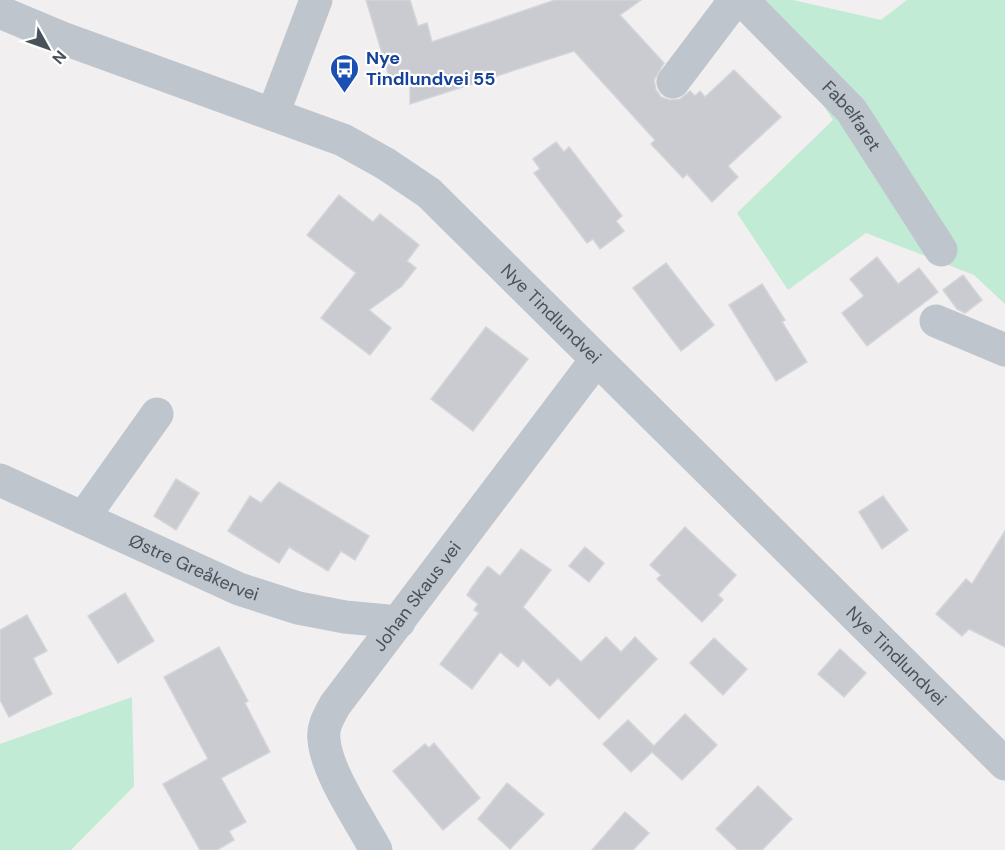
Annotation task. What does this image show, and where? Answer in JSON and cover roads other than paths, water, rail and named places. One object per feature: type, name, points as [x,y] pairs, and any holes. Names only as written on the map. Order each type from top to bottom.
[{"type":"street","points":[[273,114],[316,0]]},
{"type":"street","points":[[674,82],[735,0]]},
{"type":"street","name":"Fabelfaret","points":[[742,0],[851,110],[941,250]]},
{"type":"street","name":"Nye Tindlundvei","points":[[19,12],[62,38],[343,140],[386,164],[429,193],[1005,764]]},
{"type":"street","points":[[936,321],[1005,350]]},
{"type":"street","name":"Johan Skaus vei","points":[[376,850],[329,764],[324,739],[326,722],[335,705],[596,360]]},
{"type":"street","points":[[83,518],[157,414]]},
{"type":"street","name":"Østre Greåkervei","points":[[0,480],[239,589],[298,608],[345,617],[399,622]]},
{"type":"place","name":"Nye Tindlundvei 55","points":[[345,94]]}]
